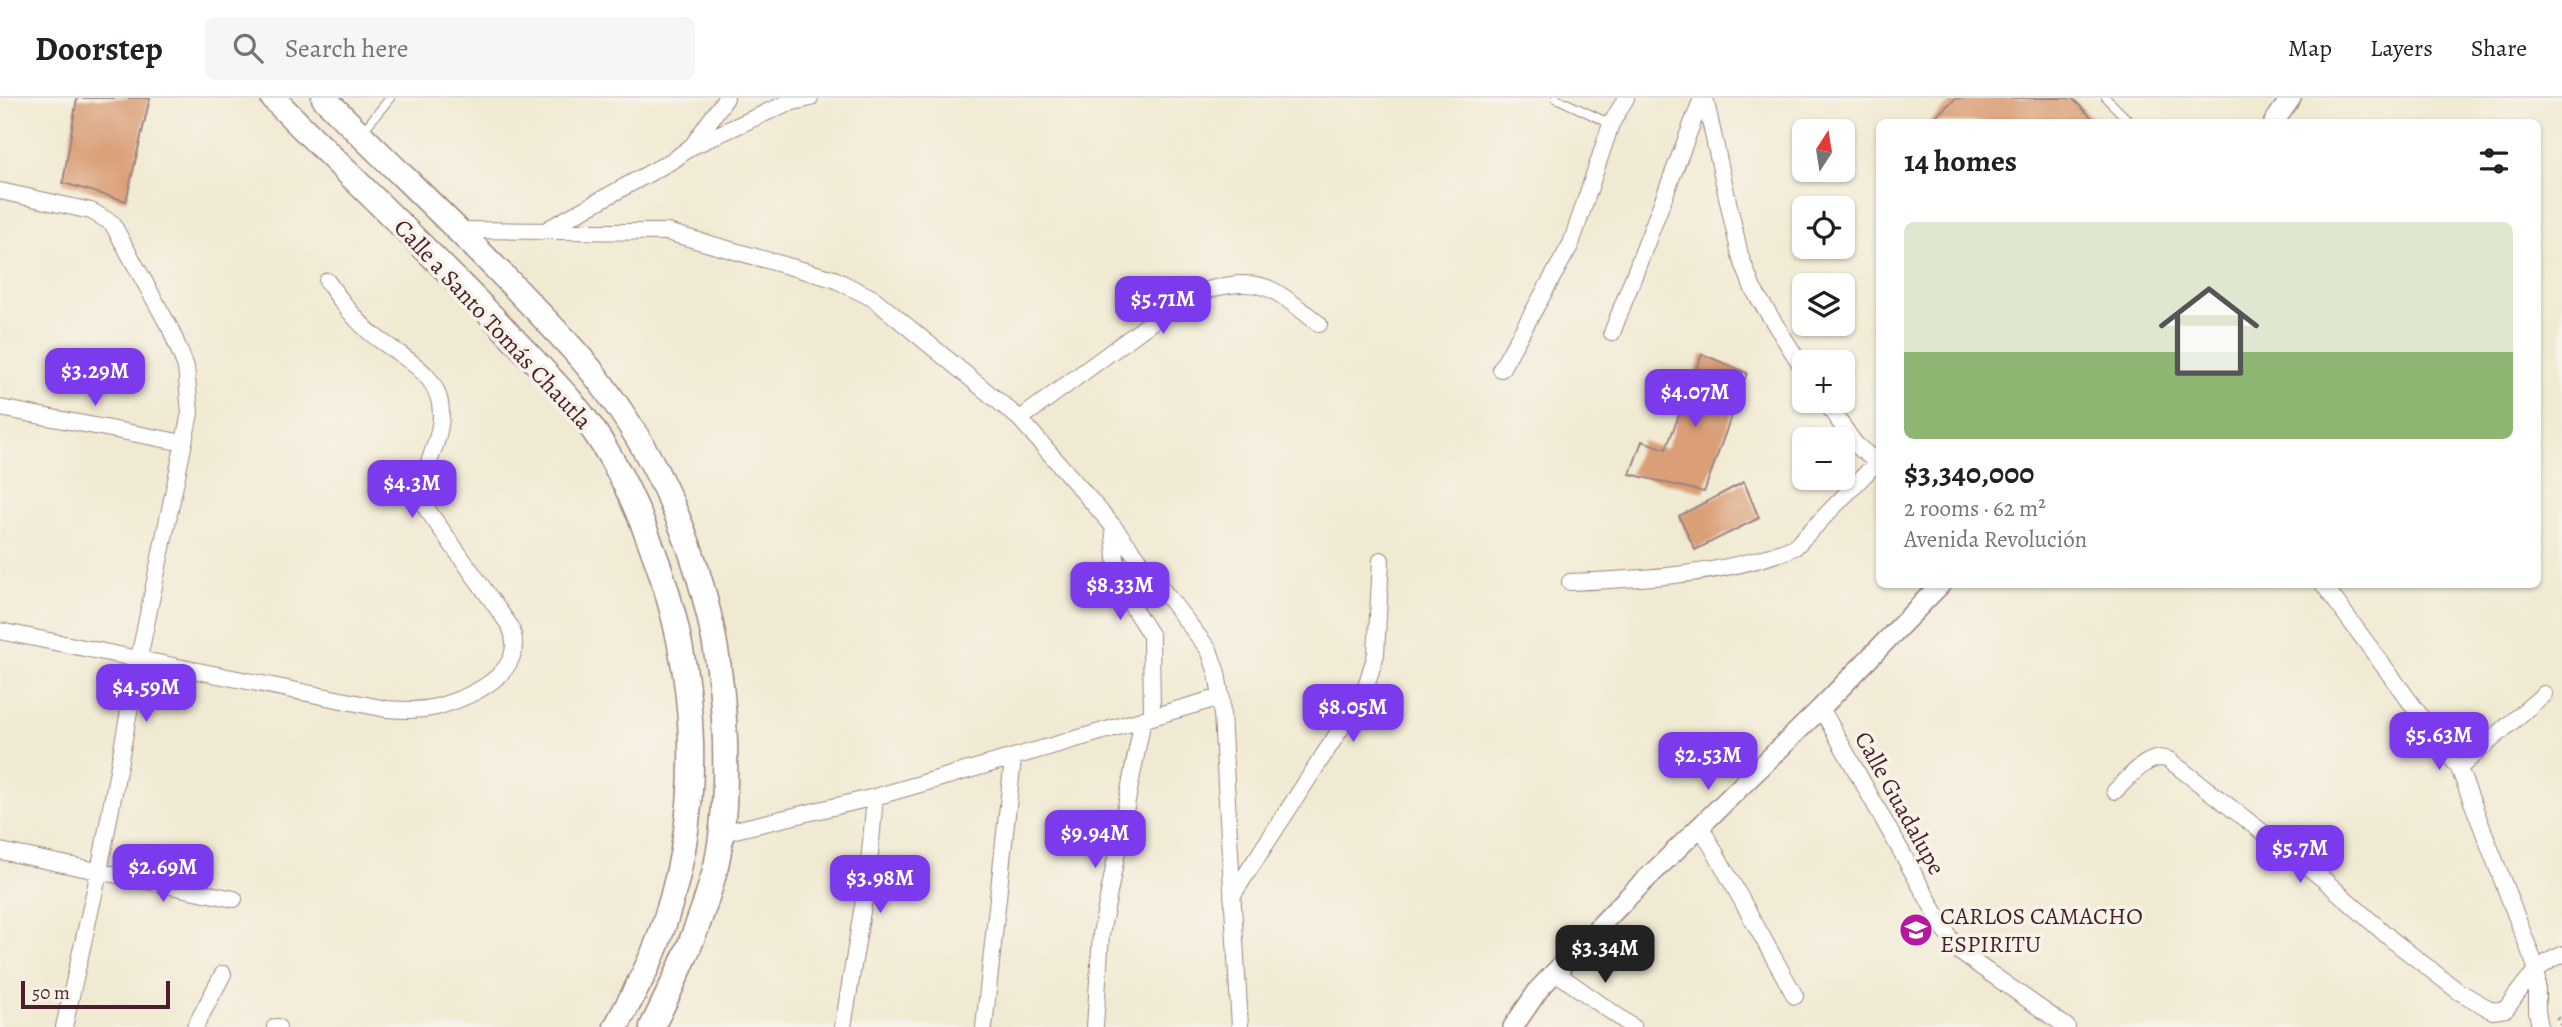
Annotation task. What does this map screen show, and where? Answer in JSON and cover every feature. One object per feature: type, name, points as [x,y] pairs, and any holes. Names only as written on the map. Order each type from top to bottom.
[{"type":"main road","name":"Calle a Santo Tomás Chautla","points":[[274,98],[433,256],[583,416],[622,477],[658,561],[674,614],[689,685],[690,796],[680,862],[657,944],[616,1027]]},
{"type":"main road","name":"Calle a Santo Tomás Chautla","points":[[324,98],[460,230],[593,373],[627,420],[651,460],[671,499],[703,584],[719,663],[726,761],[722,833],[707,899],[674,982],[652,1027]]},
{"type":"street","points":[[692,146],[726,98]]},
{"type":"street","points":[[546,231],[675,159],[692,146],[785,104],[810,98]]},
{"type":"street","points":[[1501,369],[1572,244],[1611,124],[1626,98]]},
{"type":"street","points":[[1612,333],[1704,98]]},
{"type":"street","points":[[1704,98],[1740,255],[1753,289],[1792,351]]},
{"type":"street","points":[[2276,119],[2291,98]]},
{"type":"street","points":[[0,191],[91,211],[112,223],[171,330],[186,367],[190,413],[139,658],[99,872],[64,1027]]},
{"type":"street","points":[[460,230],[667,232],[834,279],[874,299],[1020,419],[1113,526],[1209,650],[1221,697],[1240,1027]]},
{"type":"street","points":[[0,631],[387,709],[435,707],[477,689],[506,670],[516,650],[516,641],[510,626],[426,508],[422,497],[421,488],[441,416],[436,390],[429,377],[413,362],[373,335],[344,305],[327,281]]},
{"type":"street","points":[[1020,419],[1183,299],[1207,289],[1250,284],[1273,289],[1319,324]]},
{"type":"street","points":[[0,408],[184,443]]},
{"type":"street","points":[[1833,413],[1855,444],[1876,460]]},
{"type":"street","points":[[1570,582],[1692,573],[1777,555],[1795,548],[1876,464]]},
{"type":"street","points":[[1095,1027],[1100,945],[1147,718],[1153,646],[1151,636],[1118,580],[1113,526]]},
{"type":"street","points":[[1232,896],[1364,693],[1376,654],[1381,560]]},
{"type":"street","points":[[1513,1027],[1539,989],[1555,972],[1821,708],[1937,588]]},
{"type":"street","points":[[2326,588],[2459,768],[2537,970],[2540,1027]]},
{"type":"street","points":[[2459,768],[2544,694]]},
{"type":"street","points":[[722,833],[874,797],[1221,697]]},
{"type":"street","name":"Calle Guadalupe","points":[[1821,708],[1949,937],[1961,953],[2067,1027]]},
{"type":"street","points":[[2116,790],[2151,759],[2158,757],[2169,760],[2323,879],[2391,939],[2482,1007],[2493,1012],[2506,1009],[2537,970],[2551,959],[2562,955]]},
{"type":"street","points":[[984,1027],[1013,759]]},
{"type":"street","points":[[843,1027],[868,875],[874,797]]},
{"type":"street","points":[[1701,827],[1796,996]]},
{"type":"street","points":[[0,851],[234,899]]},
{"type":"street","points":[[1555,972],[1633,1027]]},
{"type":"street","points":[[195,1027],[223,974]]},
{"type":"lane","points":[[360,134],[390,98]]},
{"type":"lane","points":[[1556,98],[1611,124]]},
{"type":"lane","points":[[2106,98],[2127,119]]},
{"type":"building","points":[[77,98],[150,98],[126,201],[63,183]]},
{"type":"building","points":[[1956,98],[2072,98],[2093,119],[1932,119]]},
{"type":"building","points":[[1702,354],[1747,373],[1704,492],[1630,474],[1642,441],[1666,449]]},
{"type":"building","points":[[1744,482],[1759,518],[1695,550],[1679,516]]},
{"type":"place","name":"CARLOS CAMACHO ESPIRITU","points":[[1916,930]]}]
